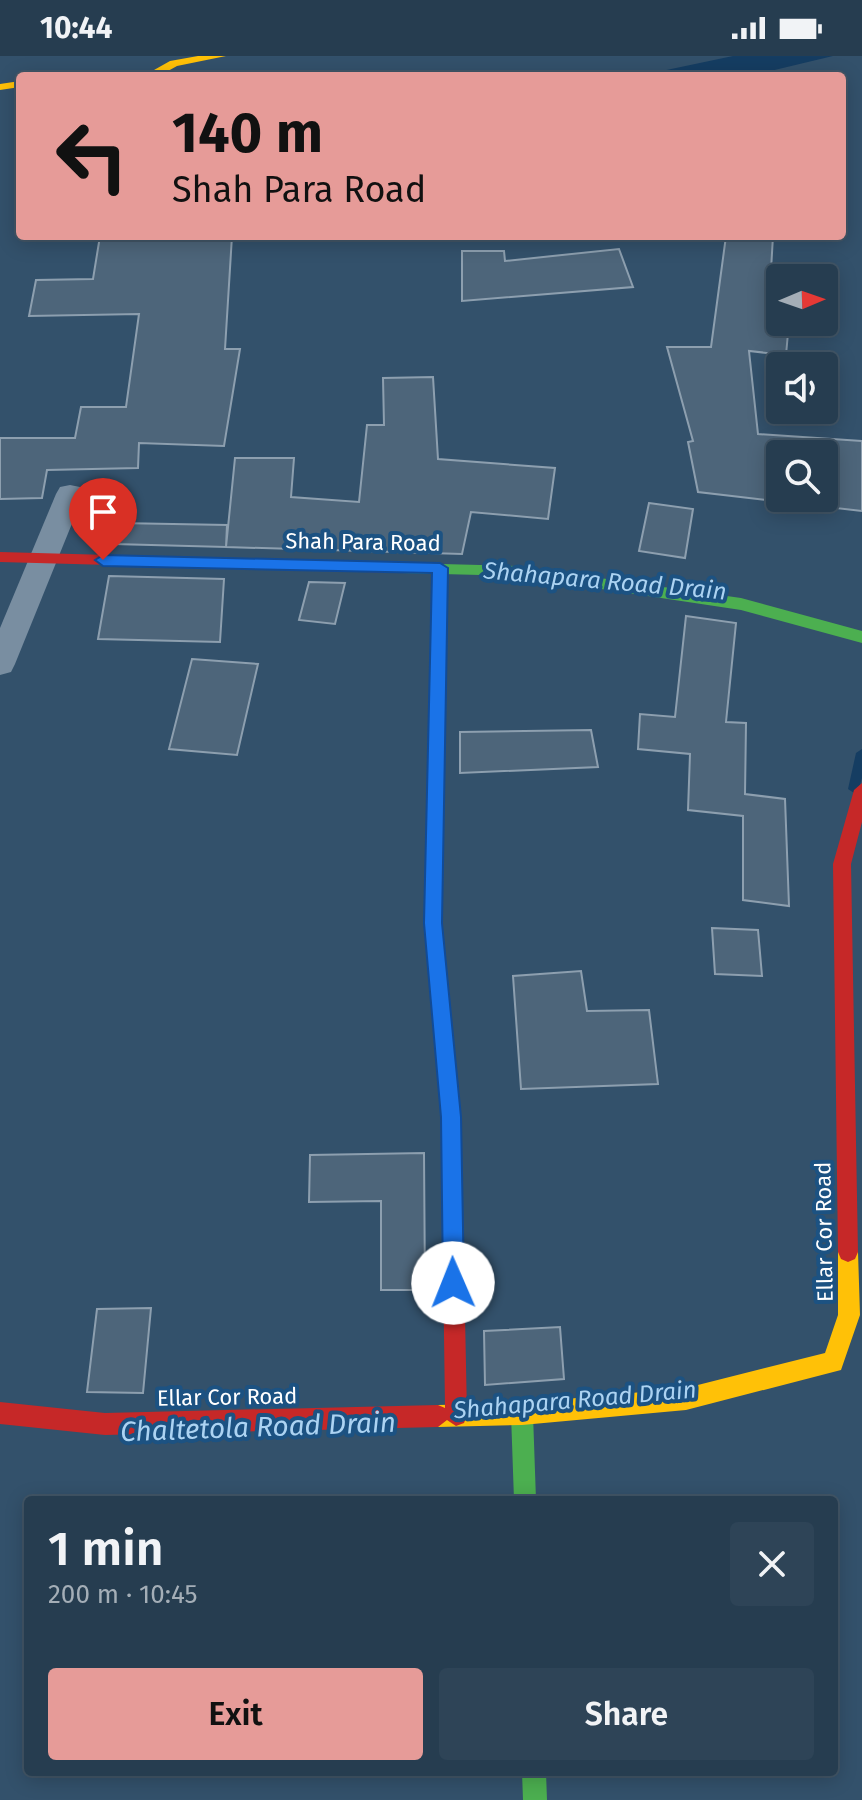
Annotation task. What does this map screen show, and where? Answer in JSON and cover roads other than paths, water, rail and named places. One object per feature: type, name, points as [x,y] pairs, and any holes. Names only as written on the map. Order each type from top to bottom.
[{"type":"street","points":[[159,72],[174,63],[220,56]]},
{"type":"street","points":[[0,664],[70,494]]},
{"type":"street","name":"Shah Para Road","points":[[0,557],[515,571],[741,604],[862,637]]},
{"type":"street","points":[[440,568],[433,923],[451,1117],[456,1415]]},
{"type":"street","name":"Ellar Cor Road","points":[[0,1413],[105,1424],[522,1414],[686,1399],[833,1362],[849,1315],[842,864],[862,790]]},
{"type":"street","points":[[522,1414],[525,1496]]},
{"type":"street","points":[[534,1776],[535,1800]]},
{"type":"water","points":[[733,56],[833,56],[767,72],[657,72]]},
{"type":"waterway","name":"Shahapara Road Drain","points":[[854,789],[862,753]]},
{"type":"water label","name":"Chaltetola Road Drain","points":[[258,1427]]}]
